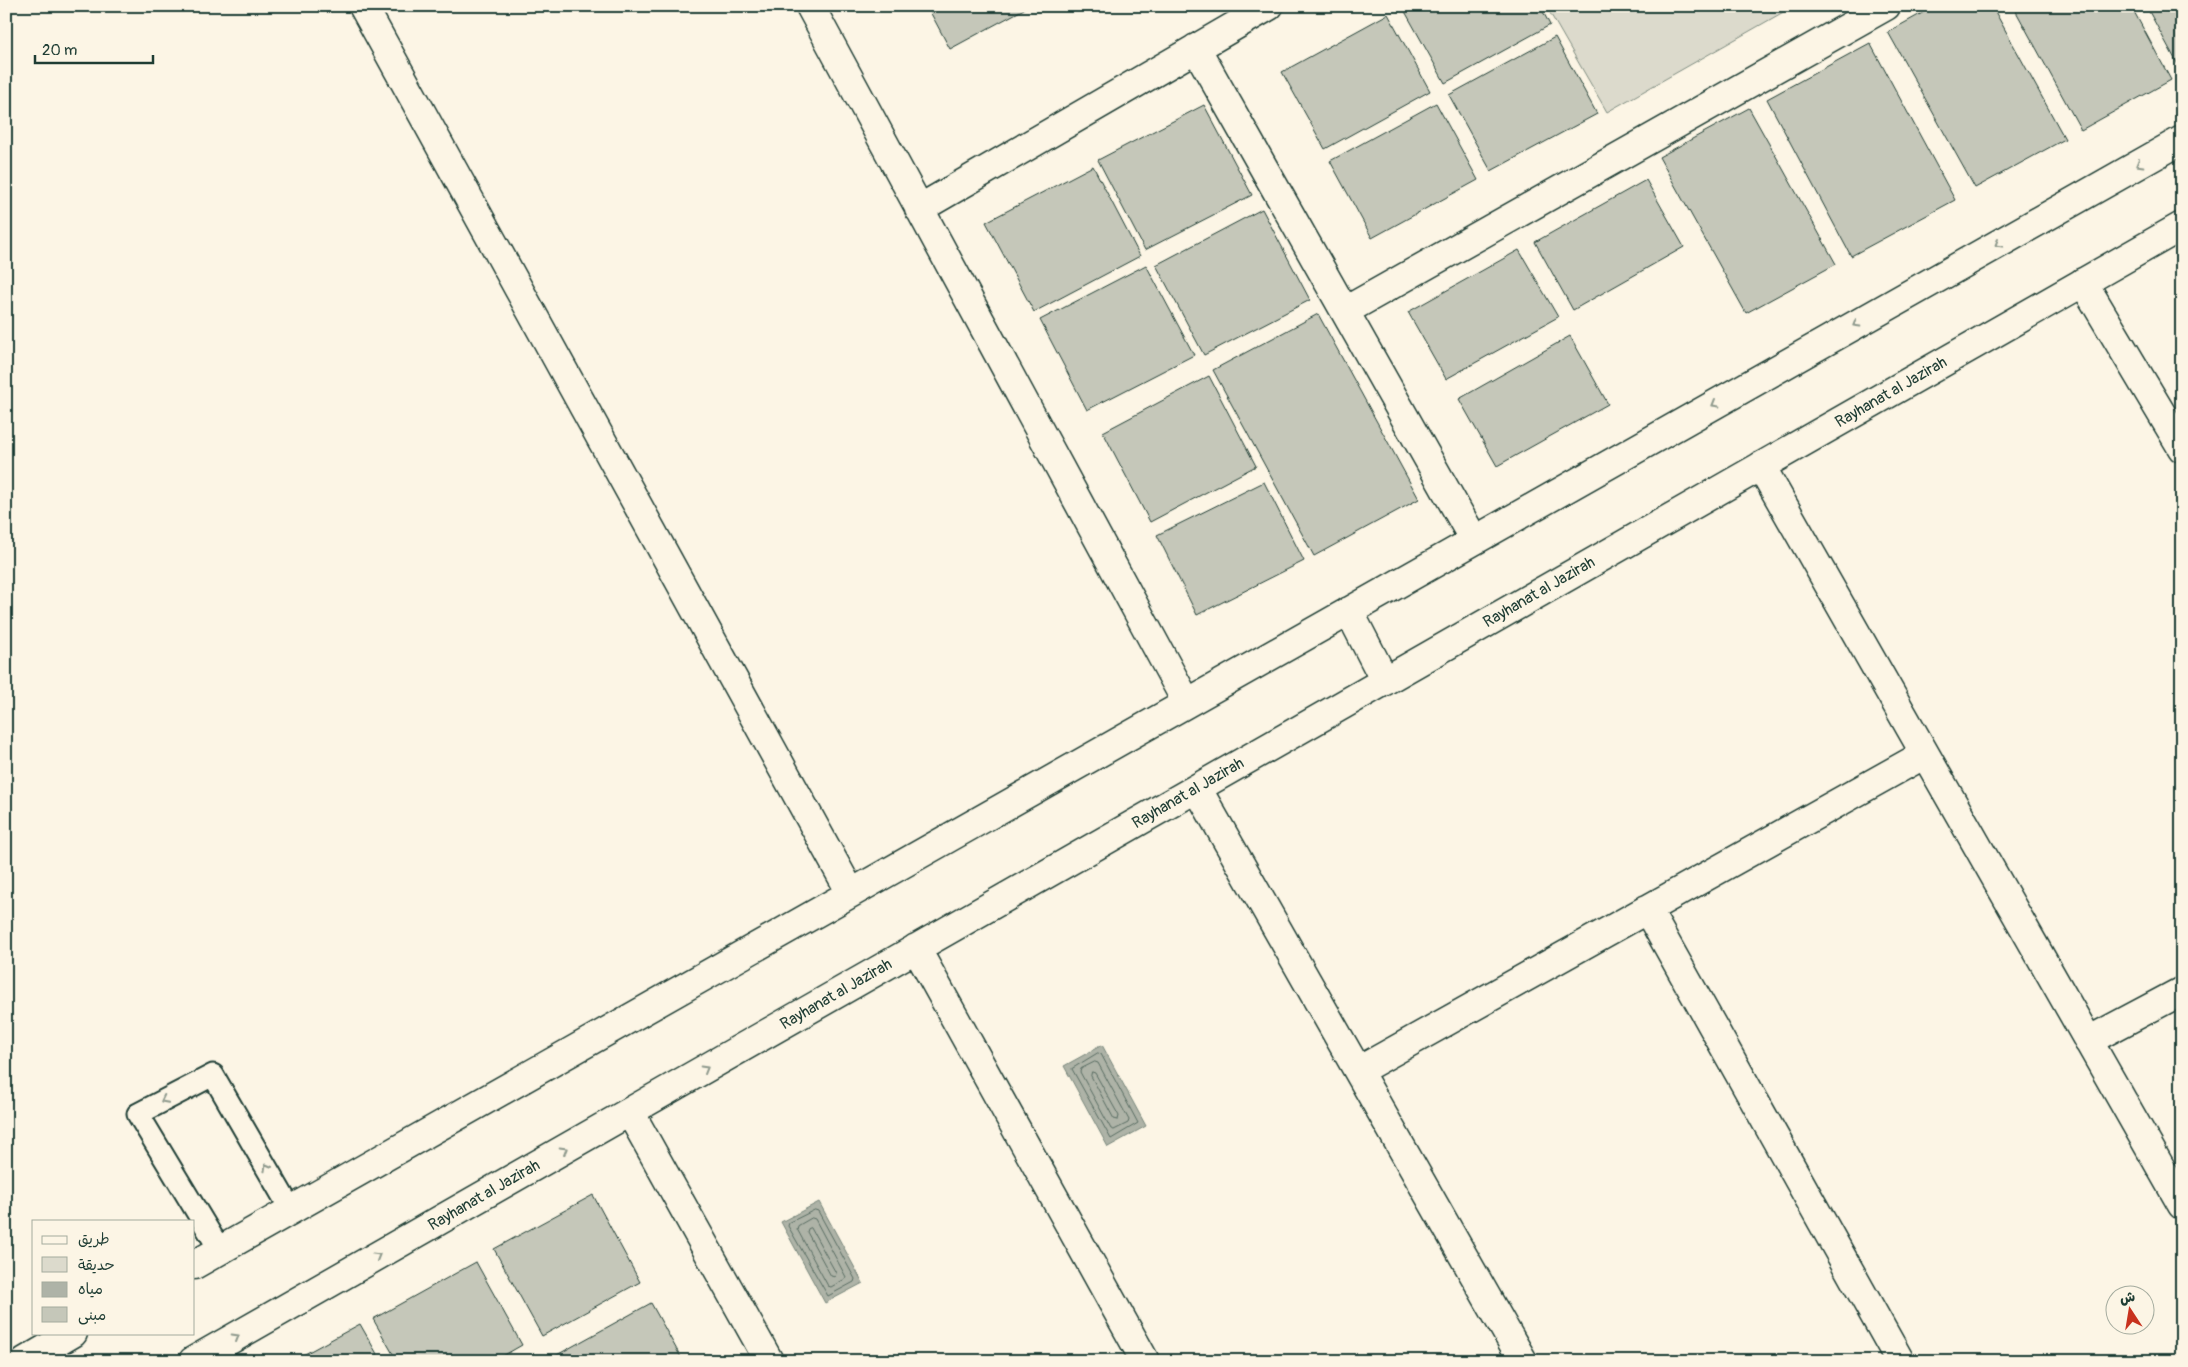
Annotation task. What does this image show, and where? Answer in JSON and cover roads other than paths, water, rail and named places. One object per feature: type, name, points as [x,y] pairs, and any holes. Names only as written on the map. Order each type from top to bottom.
[{"type":"street","points":[[363,6],[851,893]]},
{"type":"street","points":[[810,6],[1186,703]]},
{"type":"street","points":[[919,209],[1269,6]]},
{"type":"street","points":[[1345,311],[1886,6]]},
{"type":"street","points":[[1196,48],[1474,540]]},
{"type":"street","points":[[195,1264],[2182,140]]},
{"type":"street","name":"Rayhanat al Jazirah","points":[[194,1361],[2182,226]]},
{"type":"street","points":[[2083,282],[2182,448]]},
{"type":"street","points":[[1760,466],[2182,1206]]},
{"type":"street","points":[[1349,611],[1384,680]]},
{"type":"street","points":[[1358,1072],[1925,754]]},
{"type":"street","points":[[1197,788],[1523,1361]]},
{"type":"street","points":[[1647,909],[1900,1361]]},
{"type":"street","points":[[916,948],[1145,1361]]},
{"type":"street","points":[[2088,1041],[2182,991]]},
{"type":"street","points":[[630,1112],[770,1361]]},
{"type":"street","points":[[24,1361],[71,1334]]},
{"type":"lane","points":[[220,1250],[138,1114],[213,1075],[291,1210]]},
{"type":"water","points":[[1102,1045],[1146,1126],[1108,1147],[1064,1066]]},
{"type":"water","points":[[819,1202],[863,1283],[825,1303],[781,1222]]}]
